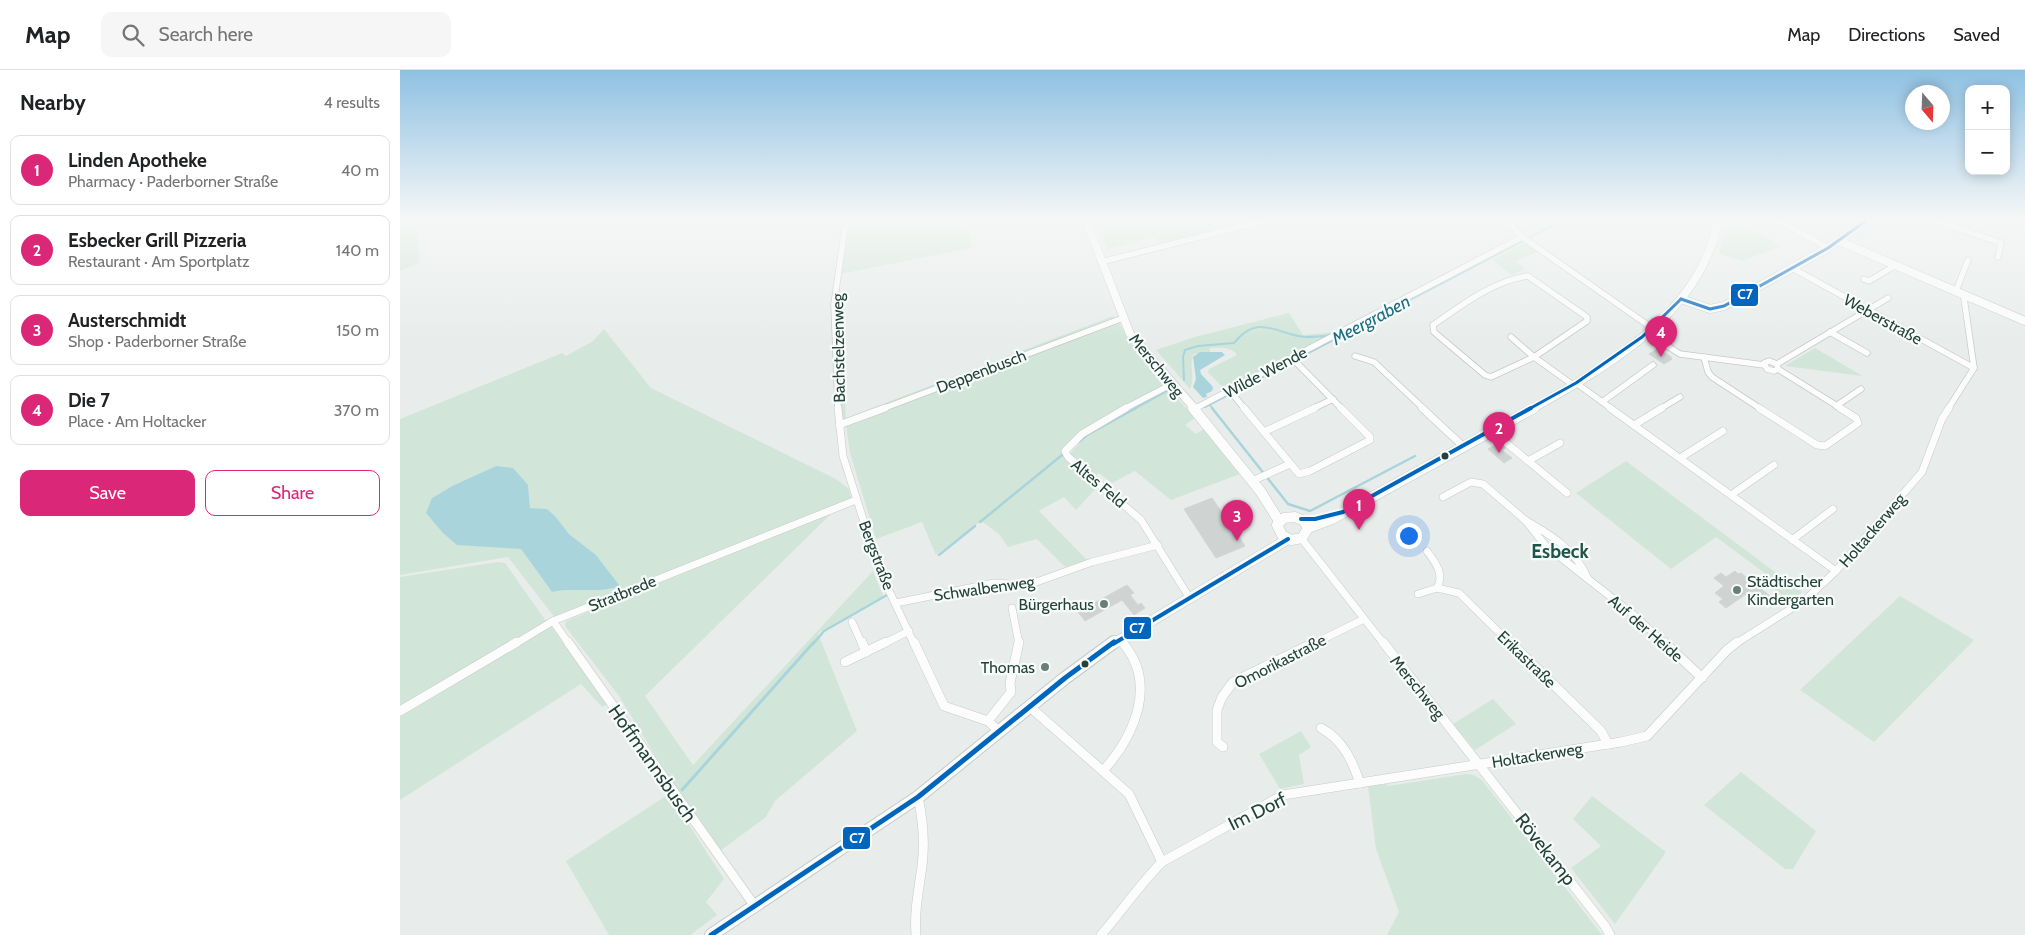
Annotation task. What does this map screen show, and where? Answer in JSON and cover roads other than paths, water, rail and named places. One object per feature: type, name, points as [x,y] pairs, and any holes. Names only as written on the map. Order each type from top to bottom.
[{"type":"main road","points":[[711,935],[918,798],[1119,638],[1254,560],[1284,537],[1301,538],[1305,536],[1308,528],[1332,519],[1464,447],[1575,384],[1614,358],[1650,330],[1681,300],[1698,277],[1706,260]]},
{"type":"main road","points":[[1681,300],[1695,306],[1717,309],[1806,260]]},
{"type":"main road","points":[[1883,260],[2025,322]]},
{"type":"main road","name":"Merschweg","points":[[1102,262],[1130,334],[1261,492],[1279,521]]},
{"type":"main road","name":"Merschweg","points":[[1261,492],[1290,516]]},
{"type":"main road","points":[[1284,537],[1277,530],[1279,521],[1290,516],[1302,519],[1315,519],[1343,512]]},
{"type":"main road","points":[[1302,519],[1308,528]]},
{"type":"street","name":"Bachstelzenweg","points":[[840,260],[834,304],[839,426],[849,476]]},
{"type":"street","points":[[1102,262],[1108,260]]},
{"type":"street","name":"Wilde Wende","points":[[1194,409],[1478,260]]},
{"type":"street","points":[[1554,260],[1680,354],[1764,365],[1770,370],[1888,298]]},
{"type":"street","points":[[1956,291],[1968,260]]},
{"type":"street","points":[[1864,278],[1869,281],[1896,266]]},
{"type":"street","name":"Weberstraße","points":[[1792,268],[1974,368]]},
{"type":"street","points":[[1528,276],[1588,319],[1534,358],[1490,377],[1485,375],[1434,332],[1434,325],[1472,300],[1516,277],[1528,276]]},
{"type":"street","points":[[1966,295],[1964,298],[1974,368]]},
{"type":"street","name":"Deppenbusch","points":[[839,426],[1123,318]]},
{"type":"street","points":[[1830,332],[1867,353]]},
{"type":"street","points":[[1511,337],[1534,358],[1602,402],[1836,571]]},
{"type":"street","points":[[1355,356],[1374,362],[1464,447]]},
{"type":"street","points":[[1704,357],[1708,372],[1712,377],[1817,445],[1825,446],[1858,423],[1856,418],[1777,367]]},
{"type":"street","points":[[1230,391],[1299,474],[1304,474],[1370,440],[1370,437],[1292,358]]},
{"type":"street","points":[[1602,402],[1653,365]]},
{"type":"street","name":"Holtackerweg","points":[[1480,765],[1647,736],[1727,650],[1744,637],[1806,600],[1836,571],[1922,472],[1942,419],[1974,368]]},
{"type":"street","name":"Altes Feld","points":[[1172,384],[1083,433],[1067,446],[1064,451],[1068,457],[1140,520],[1189,597]]},
{"type":"street","points":[[1836,406],[1861,390]]},
{"type":"street","points":[[1634,425],[1680,397]]},
{"type":"street","points":[[1264,432],[1333,400]]},
{"type":"street","points":[[1492,431],[1567,493]]},
{"type":"street","points":[[1680,458],[1723,431]]},
{"type":"street","points":[[1528,461],[1560,443]]},
{"type":"street","points":[[1252,481],[1290,464]]},
{"type":"street","points":[[1731,495],[1774,465]]},
{"type":"street","name":"Bergstraße","points":[[849,476],[879,569],[944,706],[988,721],[1000,732]]},
{"type":"street","name":"Auf der Heide","points":[[1443,497],[1471,482],[1483,484],[1525,520],[1578,558],[1584,566],[1588,579]]},
{"type":"street","name":"Stratbrede","points":[[400,711],[553,621],[856,500]]},
{"type":"street","points":[[1792,540],[1833,509]]},
{"type":"street","name":"Auf der Heide","points":[[1525,520],[1533,534],[1542,543],[1634,615],[1702,678]]},
{"type":"street","name":"Merschweg","points":[[1301,538],[1480,765]]},
{"type":"street","name":"Schwalbenweg","points":[[896,603],[994,583],[1028,585],[1092,562],[1158,546]]},
{"type":"street","points":[[1418,594],[1437,588],[1441,583],[1441,576],[1427,551]]},
{"type":"street","name":"Erikastraße","points":[[1437,588],[1459,593],[1600,731],[1608,744]]},
{"type":"street","name":"Schwalbenweg","points":[[988,721],[1011,692],[1010,683],[1019,645],[1012,608]]},
{"type":"street","name":"Omorikastraße","points":[[1223,747],[1217,742],[1214,718],[1220,698],[1234,682],[1364,619]]},
{"type":"street","name":"Hoffmannsbusch","points":[[553,621],[754,905]]},
{"type":"street","points":[[852,622],[866,652]]},
{"type":"street","points":[[845,662],[909,631]]},
{"type":"street","points":[[1103,771],[1110,764],[1128,736],[1138,707],[1141,686],[1137,663],[1119,638]]},
{"type":"street","points":[[1030,707],[1129,794],[1162,862]]},
{"type":"street","points":[[1321,728],[1334,733],[1351,758],[1360,783]]},
{"type":"street","name":"Im Dorf","points":[[1101,935],[1122,911],[1146,878],[1162,862],[1283,795],[1480,765]]},
{"type":"street","name":"Rövekamp","points":[[1480,765],[1606,926],[1610,935]]},
{"type":"street","points":[[916,935],[914,919],[922,865],[923,814],[918,798]]},
{"type":"water","points":[[1200,352],[1222,352],[1225,355],[1200,370],[1201,374],[1213,387],[1212,391],[1206,394],[1207,397],[1203,398],[1193,387],[1196,379],[1193,357]]},
{"type":"water","points":[[496,466],[513,468],[528,485],[530,508],[547,509],[569,534],[596,555],[620,586],[604,590],[552,592],[521,549],[457,545],[443,533],[426,513],[432,498],[452,486]]},
{"type":"waterway","name":"Meergraben","points":[[1210,405],[1486,260]]},
{"type":"waterway","points":[[1184,380],[1183,357],[1185,350],[1198,346],[1234,343],[1243,334],[1252,329],[1260,327],[1269,328],[1306,337],[1334,335]]},
{"type":"waterway","points":[[1134,409],[1172,388]]},
{"type":"waterway","name":"Meergraben","points":[[1205,407],[1210,405]]},
{"type":"waterway","name":"Meergraben","points":[[1210,405],[1213,409]]},
{"type":"waterway","points":[[1079,442],[1087,435],[1136,408]]},
{"type":"waterway","points":[[1212,408],[1288,504],[1310,511],[1415,456]]},
{"type":"waterway","points":[[980,522],[1062,455]]},
{"type":"waterway","points":[[939,555],[975,526]]},
{"type":"waterway","points":[[813,644],[824,631],[887,595]]},
{"type":"waterway","points":[[682,790],[814,642]]},
{"type":"place","name":"Die 7","points":[[1661,357]]},
{"type":"place","name":"Esbecker Grill Pizzeria","points":[[1499,453]]},
{"type":"place","name":"Linden Apotheke","points":[[1359,530]]},
{"type":"place","name":"Austerschmidt","points":[[1237,541]]},
{"type":"place","name":"Städtischer Kindergarten","points":[[1737,590]]},
{"type":"place","name":"Bürgerhaus","points":[[1104,604]]},
{"type":"place","name":"Thomas","points":[[1045,667]]},
{"type":"district","name":"Esbeck","points":[[1560,551]]}]
